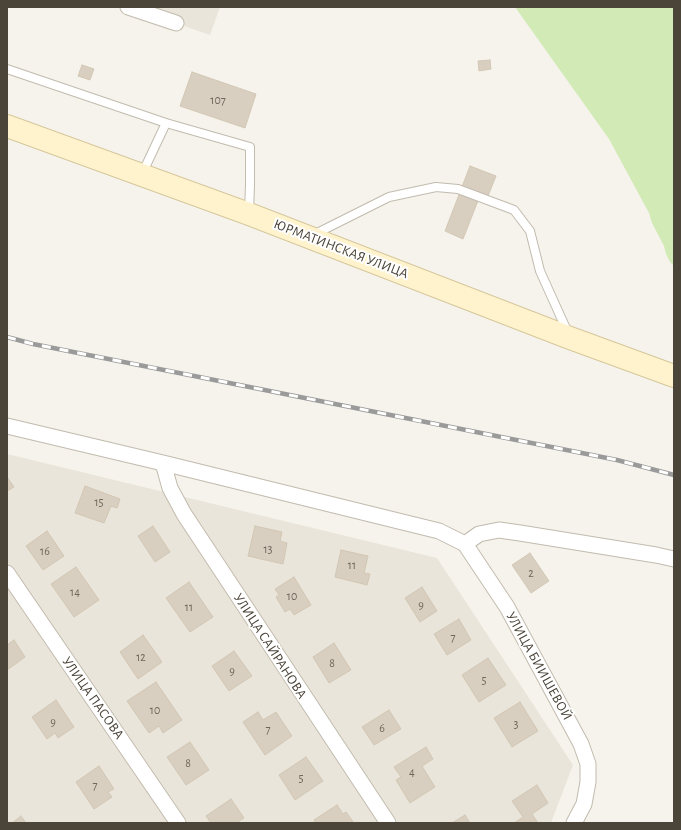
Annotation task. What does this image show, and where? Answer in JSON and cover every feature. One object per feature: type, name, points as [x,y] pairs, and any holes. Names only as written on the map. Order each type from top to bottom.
[{"type":"main road","name":"ЮРМАТИНСКАЯ УЛИЦА","points":[[7,126],[248,214],[570,338],[674,376]]},
{"type":"street","points":[[128,7],[176,23]]},
{"type":"street","name":"УЛИЦА БИИШЕВОЙ","points":[[7,426],[439,531],[465,544],[507,607],[581,744],[588,764],[588,782],[584,804],[574,823]]},
{"type":"street","name":"УЛИЦА САЙРАНОВА","points":[[163,463],[170,488],[184,514],[388,823]]},
{"type":"street","points":[[465,544],[479,534],[499,530],[656,554],[674,559]]},
{"type":"street","name":"УЛИЦА ПАСОВА","points":[[7,573],[178,823]]},
{"type":"lane","points":[[7,69],[166,123],[250,147],[248,214]]},
{"type":"lane","points":[[142,175],[166,123]]},
{"type":"lane","points":[[309,237],[389,197],[436,187],[458,189],[514,210],[530,231],[540,271],[570,338]]},
{"type":"shaded area","points":[[129,7],[220,7],[210,35]]},
{"type":"shaded area","points":[[7,454],[437,558],[573,765],[551,823],[7,823]]},
{"type":"green space","points":[[515,7],[674,7],[674,266],[666,254],[664,246],[652,223],[649,213],[609,139]]},
{"type":"building","points":[[490,60],[491,69],[479,71],[478,61]]},
{"type":"building","points":[[82,65],[94,69],[90,80],[78,76]]},
{"type":"building","points":[[192,72],[256,94],[245,128],[180,106]]},
{"type":"building","points":[[470,166],[496,176],[488,196],[481,193],[463,239],[445,231]]},
{"type":"building","points":[[7,477],[14,487],[7,491]]},
{"type":"building","points":[[85,486],[120,499],[117,508],[111,506],[104,523],[75,513]]},
{"type":"building","points":[[153,526],[170,552],[155,562],[138,536]]},
{"type":"building","points":[[255,526],[282,532],[280,541],[287,543],[283,564],[248,556]]},
{"type":"building","points":[[47,531],[64,556],[43,570],[26,546]]},
{"type":"building","points":[[341,550],[368,556],[364,573],[370,574],[367,585],[335,577]]},
{"type":"building","points":[[530,553],[549,581],[531,593],[512,565]]},
{"type":"building","points":[[76,567],[99,600],[74,617],[51,584]]},
{"type":"building","points":[[294,577],[311,605],[294,615],[290,609],[285,612],[276,597],[279,595],[275,589]]},
{"type":"building","points":[[189,582],[213,617],[190,632],[166,598]]},
{"type":"building","points":[[422,587],[437,611],[420,622],[405,598]]},
{"type":"building","points":[[459,619],[471,640],[447,655],[434,634]]},
{"type":"building","points":[[143,635],[162,662],[138,679],[120,652]]},
{"type":"building","points":[[14,640],[25,657],[7,670],[7,645]]},
{"type":"building","points":[[334,643],[351,670],[329,683],[313,657]]},
{"type":"building","points":[[234,651],[252,676],[229,691],[212,666]]},
{"type":"building","points":[[488,658],[506,685],[479,702],[462,675]]},
{"type":"building","points":[[156,682],[182,720],[163,733],[159,726],[149,733],[127,701]]},
{"type":"building","points":[[56,700],[74,727],[58,738],[55,733],[47,739],[32,717]]},
{"type":"building","points":[[520,702],[538,731],[512,747],[494,718]]},
{"type":"building","points":[[389,710],[401,729],[374,745],[362,727]]},
{"type":"building","points":[[258,712],[263,720],[276,712],[292,736],[265,755],[243,722]]},
{"type":"building","points":[[190,742],[209,770],[186,785],[167,757]]},
{"type":"building","points":[[426,747],[433,759],[422,766],[435,787],[410,803],[396,780],[401,777],[394,767]]},
{"type":"building","points":[[306,757],[323,781],[295,800],[279,775]]},
{"type":"building","points":[[99,766],[114,789],[108,792],[112,797],[94,809],[76,782]]},
{"type":"building","points":[[537,785],[548,803],[532,814],[538,823],[514,823],[523,817],[512,801]]},
{"type":"building","points":[[231,799],[244,818],[236,823],[211,823],[206,816]]},
{"type":"building","points":[[337,805],[343,814],[346,812],[354,823],[316,823],[314,820]]},
{"type":"building","points":[[465,815],[470,823],[452,823]]},
{"type":"building","points":[[21,816],[26,823],[12,823]]},
{"type":"railway","points":[[7,337],[33,344],[617,460],[674,475]]}]
